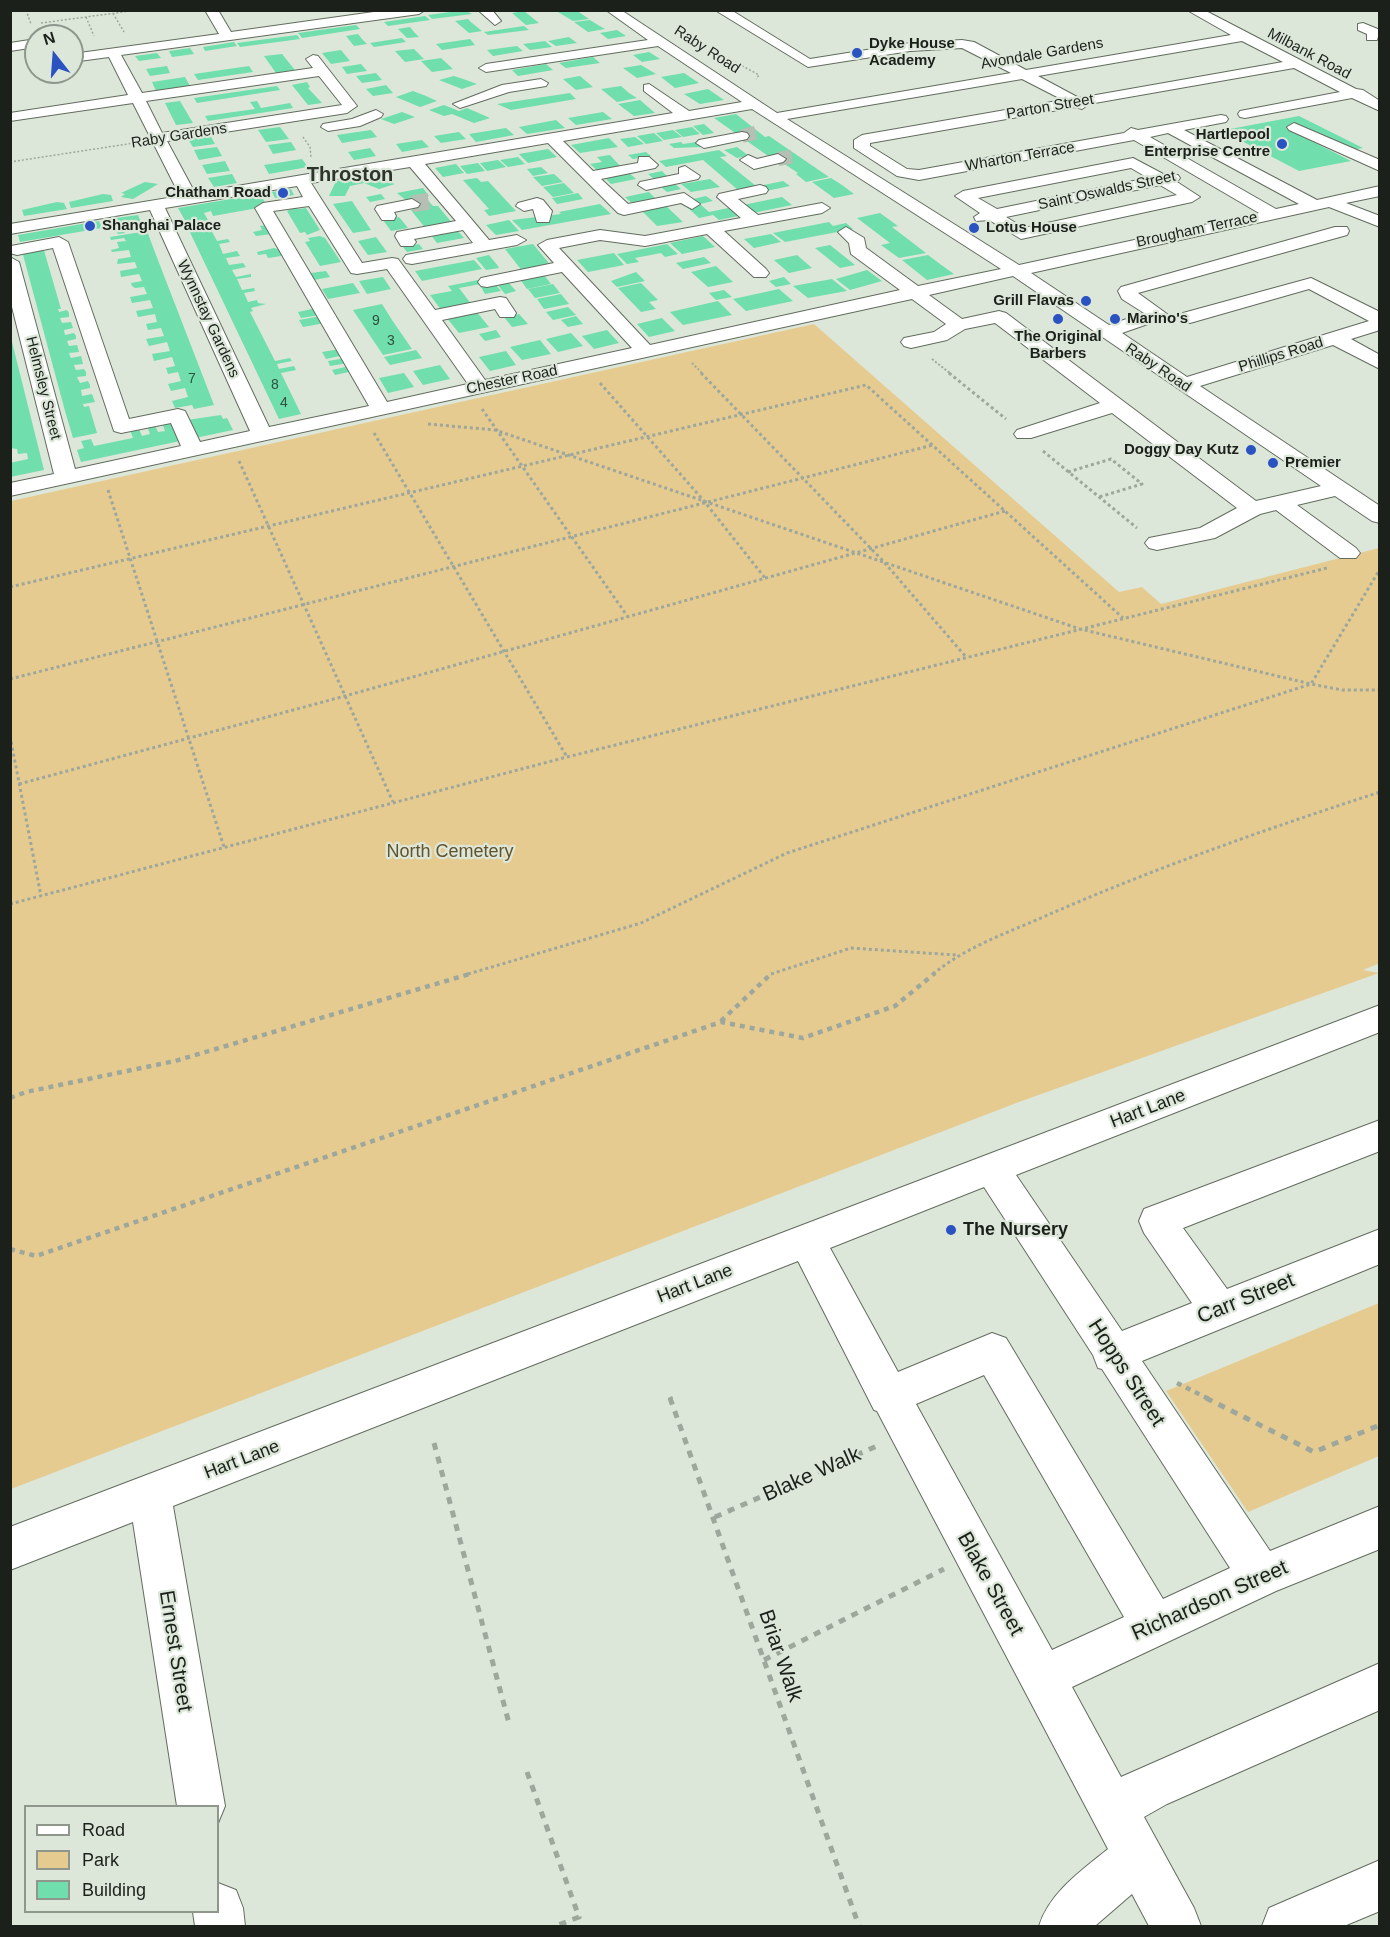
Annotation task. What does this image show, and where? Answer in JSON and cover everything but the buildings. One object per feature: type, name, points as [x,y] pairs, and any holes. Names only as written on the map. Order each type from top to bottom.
[{"type":"street","points":[[211,10],[227,37]]},
{"type":"street","points":[[84,56],[227,37],[338,16],[365,18],[419,10]]},
{"type":"street","points":[[484,10],[495,21]]},
{"type":"street","name":"Raby Road","points":[[612,10],[824,150],[1015,270],[1105,333],[1380,516]]},
{"type":"street","points":[[721,10],[808,63],[959,42],[978,49],[1099,115]]},
{"type":"street","name":"Milbank Road","points":[[1193,10],[1350,94],[1380,107]]},
{"type":"street","points":[[734,19],[758,14]]},
{"type":"street","points":[[365,18],[380,32]]},
{"type":"street","name":"Avondale Gardens","points":[[776,117],[1242,37]]},
{"type":"street","points":[[833,60],[816,49],[895,38],[910,47]]},
{"type":"street","points":[[486,68],[660,42]]},
{"type":"street","points":[[113,52],[189,198]]},
{"type":"street","points":[[472,55],[507,88]]},
{"type":"street","points":[[313,59],[350,106],[348,116]]},
{"type":"street","name":"Parton Street","points":[[903,173],[862,148],[862,140],[1294,64]]},
{"type":"street","points":[[10,117],[322,71]]},
{"type":"street","points":[[1250,72],[1271,81]]},
{"type":"street","name":"Raby Road","points":[[724,84],[741,79]]},
{"type":"street","points":[[460,104],[507,88],[541,83]]},
{"type":"street","points":[[1245,114],[1380,88]]},
{"type":"street","points":[[682,91],[653,91],[686,116]]},
{"type":"street","points":[[1108,96],[1127,107]]},
{"type":"street","points":[[10,229],[756,104]]},
{"type":"street","points":[[303,127],[348,116],[376,114]]},
{"type":"street","name":"Raby Gardens","points":[[157,138],[348,116]]},
{"type":"street","name":"Wharton Terrace","points":[[903,173],[919,175],[1221,119]]},
{"type":"street","points":[[1297,119],[1377,160],[1366,181],[1327,192],[1318,188]]},
{"type":"street","points":[[1119,126],[1273,214]]},
{"type":"street","points":[[766,131],[790,127]]},
{"type":"street","points":[[1172,129],[1314,205]]},
{"type":"street","points":[[715,141],[742,136]]},
{"type":"street","points":[[551,138],[624,210],[683,199]]},
{"type":"street","points":[[1240,149],[1289,173]]},
{"type":"street","points":[[802,154],[824,150]]},
{"type":"street","points":[[330,159],[340,173]]},
{"type":"street","points":[[774,178],[751,162],[778,159]]},
{"type":"street","points":[[414,162],[447,198],[485,246]]},
{"type":"street","points":[[1133,163],[1162,180],[1192,197],[1021,234],[963,196],[1133,163]]},
{"type":"street","points":[[388,165],[404,183]]},
{"type":"street","points":[[590,176],[648,165]]},
{"type":"street","points":[[607,192],[692,176],[685,171]]},
{"type":"street","name":"Saint Oswalds Street","points":[[943,225],[1202,172]]},
{"type":"street","points":[[301,180],[357,269],[392,263],[479,395]]},
{"type":"street","name":"Brougham Terrace","points":[[1015,270],[1314,205],[1366,181]]},
{"type":"street","points":[[755,221],[719,198],[760,189]]},
{"type":"street","points":[[645,351],[547,245],[600,235],[645,241],[713,226],[755,221],[815,209],[788,196]]},
{"type":"street","points":[[429,201],[447,198]]},
{"type":"street","points":[[314,200],[263,208],[381,409]]},
{"type":"street","name":"Wynnstay Gardens","points":[[155,204],[262,435]]},
{"type":"street","points":[[383,210],[412,204]]},
{"type":"street","points":[[1336,205],[1380,222]]},
{"type":"street","points":[[541,210],[568,241]]},
{"type":"street","points":[[404,237],[468,224]]},
{"type":"street","points":[[713,226],[760,273]]},
{"type":"street","points":[[1105,333],[1157,316],[1157,312],[1126,291],[1341,231]]},
{"type":"street","points":[[846,232],[858,242],[857,250],[959,325]]},
{"type":"street","points":[[412,259],[517,240]]},
{"type":"street","points":[[10,251],[59,242],[121,428],[178,415],[193,450]]},
{"type":"street","name":"Helmsley Street","points":[[10,262],[66,478]]},
{"type":"street","points":[[429,317],[497,298],[566,266]]},
{"type":"street","points":[[1284,269],[1380,320]]},
{"type":"street","name":"Chester Road","points":[[10,490],[381,409],[479,395],[645,351],[1015,270]]},
{"type":"street","points":[[1190,317],[1311,283]]},
{"type":"street","points":[[911,342],[940,336],[959,325],[999,317],[1252,509]]},
{"type":"street","name":"Phillips Road","points":[[1183,385],[1380,324]]},
{"type":"street","points":[[1335,338],[1378,360]]},
{"type":"street","points":[[1024,434],[1116,405]]},
{"type":"street","points":[[1157,543],[1207,533],[1252,509],[1380,487]]},
{"type":"street","points":[[1281,503],[1340,560]]},
{"type":"street","name":"Hart Lane","points":[[10,1550],[1380,1018]]},
{"type":"street","points":[[1219,1310],[1156,1221],[1380,1135]]},
{"type":"street","name":"Hopps Street","points":[[993,1170],[1124,1348],[1262,1576]]},
{"type":"street","name":"Blake Street","points":[[806,1240],[888,1396],[1176,1926]]},
{"type":"street","name":"Carr Street","points":[[1124,1348],[1380,1246]]},
{"type":"street","points":[[888,1396],[992,1352],[1154,1625]]},
{"type":"street","name":"Ernest Street","points":[[150,1496],[201,1805]]},
{"type":"street","name":"Richardson Street","points":[[1042,1678],[1262,1576],[1380,1527]]},
{"type":"street","points":[[1113,1808],[1150,1787],[1380,1686]]},
{"type":"street","points":[[1064,1926],[1081,1904],[1138,1856]]},
{"type":"street","points":[[1287,1926],[1380,1885]]},
{"type":"path","points":[[26,10],[32,24],[138,10]]},
{"type":"path","points":[[111,10],[113,14]]},
{"type":"path","points":[[303,127],[310,147],[309,154],[315,164]]},
{"type":"path","name":"Raby Gardens","points":[[10,162],[157,138]]},
{"type":"path","points":[[688,358],[871,548],[966,657]]},
{"type":"path","points":[[595,378],[704,501],[765,578]]},
{"type":"path","points":[[10,587],[866,385],[1123,618]]},
{"type":"path","points":[[479,395],[495,430],[573,535],[628,616]]},
{"type":"path","points":[[424,423],[495,430],[1080,629],[1311,684],[1342,690],[1380,690]]},
{"type":"path","points":[[371,428],[567,757]]},
{"type":"path","points":[[10,679],[933,444]]},
{"type":"path","points":[[237,458],[393,802]]},
{"type":"path","points":[[1067,472],[1111,459],[1142,484],[1099,497]]},
{"type":"path","points":[[107,486],[224,847]]},
{"type":"path","points":[[19,784],[345,696],[1006,511]]},
{"type":"path","points":[[10,904],[393,802],[1080,629],[1340,560]]},
{"type":"path","points":[[10,1098],[26,1092],[175,1061],[641,924],[787,852],[938,806],[1311,684],[1380,569]]},
{"type":"path","points":[[10,736],[40,896]]},
{"type":"path","points":[[721,1022],[803,1038],[895,1006],[956,955],[1073,904],[1261,831],[1380,792]]},
{"type":"path","points":[[10,1249],[36,1256],[721,1022],[774,971],[851,948],[956,955]]},
{"type":"path","points":[[1124,1348],[1161,1375],[1314,1452],[1380,1425]]},
{"type":"path","name":"Briar Walk","points":[[670,1397],[715,1517],[858,1926]]},
{"type":"path","name":"Blake Walk","points":[[715,1517],[908,1433]]},
{"type":"path","points":[[434,1443],[510,1727]]},
{"type":"path","points":[[764,1660],[974,1554]]},
{"type":"path","points":[[527,1772],[579,1917],[556,1926]]},
{"type":"green space","name":"North Cemetery","points":[[814,324],[1119,592],[1142,587],[1161,604],[1379,548],[1380,963],[1363,970],[1379,973],[1019,1102],[11,1489],[11,501]]},
{"type":"green space","points":[[1379,1303],[1379,1456],[1248,1512],[1166,1391]]},
{"type":"tunnel","points":[[742,136],[759,132]]},
{"type":"tunnel","points":[[778,159],[795,156]]},
{"type":"tunnel","points":[[412,204],[429,201]]},
{"type":"place","name":"Dyke House Academy","points":[[857,53]]},
{"type":"place","name":"Hartlepool Enterprise Centre","points":[[1282,144]]},
{"type":"place","name":"Chatham Road","points":[[283,193]]},
{"type":"place","name":"Shanghai Palace","points":[[90,226]]},
{"type":"place","name":"Lotus House","points":[[974,228]]},
{"type":"place","name":"Grill Flavas","points":[[1086,301]]},
{"type":"place","name":"The Original Barbers","points":[[1058,319]]},
{"type":"place","name":"Marino's","points":[[1115,319]]},
{"type":"place","name":"Doggy Day Kutz","points":[[1251,450]]},
{"type":"place","name":"Premier","points":[[1273,463]]},
{"type":"place","name":"The Nursery","points":[[951,1230]]},
{"type":"district","name":"Throston","points":[[350,175]]}]
